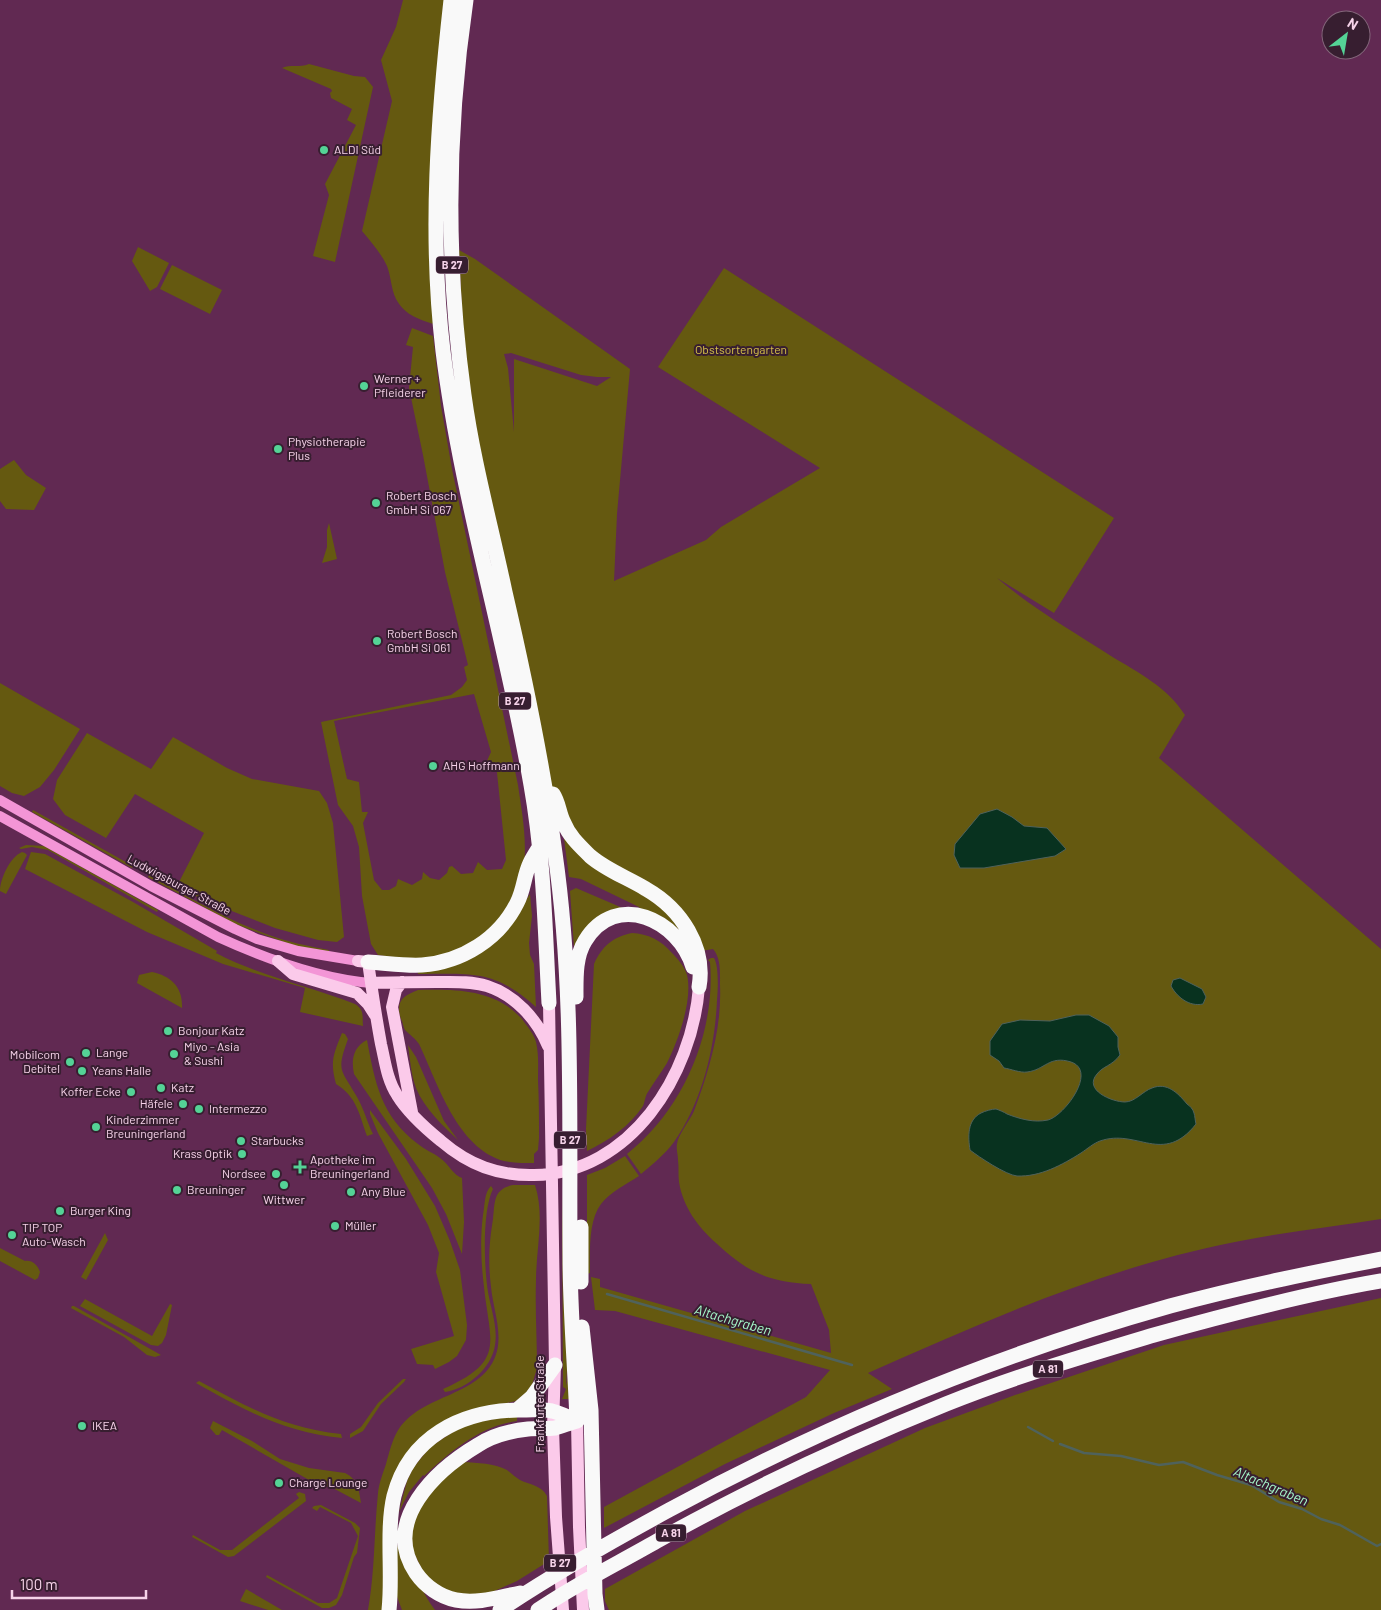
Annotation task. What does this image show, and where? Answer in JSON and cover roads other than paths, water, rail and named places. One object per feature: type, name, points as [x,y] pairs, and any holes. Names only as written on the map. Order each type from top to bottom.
[{"type":"highway","name":"B 27","points":[[451,0],[438,130],[436,187],[436,242],[442,337],[450,400],[460,454],[520,724],[532,787],[545,904],[549,1003]]},
{"type":"highway","name":"B 27","points":[[466,0],[453,146],[451,207],[454,304],[464,398],[545,782],[558,882],[568,1022],[571,1182],[570,1258],[577,1421]]},
{"type":"highway","points":[[545,782],[555,797],[564,823],[576,842],[599,863],[653,893],[667,903],[678,915],[692,937],[700,960],[702,973],[699,988]]},
{"type":"highway","points":[[363,962],[406,965],[435,964],[467,954],[492,936],[510,914],[524,888],[530,863],[540,846]]},
{"type":"highway","points":[[568,1022],[576,998],[577,966],[585,941],[604,922],[616,917],[628,914],[641,915],[665,926],[685,947],[699,988]]},
{"type":"highway","points":[[571,1182],[580,1204],[582,1327],[591,1410],[597,1610]]},
{"type":"highway","name":"A 81","points":[[500,1610],[575,1562],[706,1490],[806,1440],[918,1393],[1002,1360],[1171,1306],[1298,1275],[1381,1259]]},
{"type":"highway","name":"A 81","points":[[538,1610],[578,1585],[676,1531],[774,1480],[827,1455],[948,1404],[1115,1347],[1198,1323],[1293,1300],[1381,1282]]},
{"type":"highway","points":[[517,1410],[532,1397],[555,1365]]},
{"type":"highway","points":[[389,1610],[391,1518],[394,1497],[408,1463],[420,1448],[460,1420],[488,1412],[517,1410],[554,1411],[577,1421]]},
{"type":"highway","points":[[529,1591],[479,1601],[456,1600],[438,1593],[428,1587],[409,1561],[405,1544],[406,1527],[412,1509],[428,1485],[445,1469],[477,1445],[491,1437],[514,1431],[553,1428],[577,1421]]},
{"type":"main road","name":"Ludwigsburger Straße","points":[[0,800],[150,886],[235,930],[257,939],[298,951],[363,962]]},
{"type":"main road","name":"Ludwigsburger Straße","points":[[0,816],[218,938],[278,961],[328,976],[349,981],[371,983]]},
{"type":"main road","points":[[278,961],[293,974],[356,993],[368,1004],[376,1017]]},
{"type":"main road","points":[[363,962],[371,983],[388,1074],[396,1093],[413,1115],[436,1137],[461,1156],[482,1167],[500,1173],[543,1175],[562,1172],[587,1163],[608,1152],[637,1130],[653,1110],[672,1080],[690,1037],[696,1013],[699,988]]},
{"type":"main road","points":[[402,982],[392,1000],[413,1115]]},
{"type":"main road","points":[[371,983],[474,983],[486,985],[514,1000],[528,1013],[540,1029],[551,1052]]},
{"type":"main road","name":"B 27","points":[[549,1003],[551,1052]]},
{"type":"main road","name":"Frankfurter Straße","points":[[551,1052],[555,1365],[553,1428],[556,1517],[563,1610]]},
{"type":"main road","name":"B 27","points":[[577,1421],[582,1610]]},
{"type":"waterway","name":"Altachgraben","points":[[607,1294],[852,1365]]},
{"type":"waterway","name":"Altachgraben","points":[[1028,1427],[1053,1441]]},
{"type":"waterway","name":"Altachgraben","points":[[1060,1444],[1084,1453],[1121,1456],[1159,1465],[1183,1462],[1251,1485],[1279,1502],[1302,1509],[1321,1519],[1340,1525],[1377,1546],[1381,1544]]},
{"type":"place","name":"ALDI Süd","points":[[324,150]]},
{"type":"place","name":"Werner + Pfleiderer","points":[[364,386]]},
{"type":"place","name":"Physiotherapie Plus","points":[[278,449]]},
{"type":"place","name":"Robert Bosch GmbH Si 067","points":[[376,503]]},
{"type":"place","name":"Robert Bosch GmbH Si 061","points":[[377,641]]},
{"type":"place","name":"AHG Hoffmann","points":[[433,766]]},
{"type":"place","name":"Bonjour Katz","points":[[168,1031]]},
{"type":"place","name":"Lange","points":[[86,1053]]},
{"type":"place","name":"Miyo - Asia & Sushi","points":[[174,1054]]},
{"type":"place","name":"Mobilcom Debitel","points":[[70,1062]]},
{"type":"place","name":"Yeans Halle","points":[[82,1071]]},
{"type":"place","name":"Katz","points":[[161,1088]]},
{"type":"place","name":"Koffer Ecke","points":[[131,1092]]},
{"type":"place","name":"Häfele","points":[[183,1104]]},
{"type":"place","name":"Intermezzo","points":[[199,1109]]},
{"type":"place","name":"Kinderzimmer Breuningerland","points":[[96,1127]]},
{"type":"place","name":"Starbucks","points":[[241,1141]]},
{"type":"place","name":"Krass Optik","points":[[242,1154]]},
{"type":"place","name":"Apotheke im Breuningerland","points":[[300,1167]]},
{"type":"place","name":"Nordsee","points":[[276,1174]]},
{"type":"place","name":"Wittwer","points":[[284,1185]]},
{"type":"place","name":"Breuninger","points":[[177,1190]]},
{"type":"place","name":"Any Blue","points":[[351,1192]]},
{"type":"place","name":"Burger King","points":[[60,1211]]},
{"type":"place","name":"Müller","points":[[335,1226]]},
{"type":"place","name":"TIP TOP Auto-Wasch","points":[[12,1235]]},
{"type":"place","name":"IKEA","points":[[82,1426]]},
{"type":"place","name":"Charge Lounge","points":[[279,1483]]},
{"type":"park label","name":"Obstsortengarten","points":[[741,350]]}]
